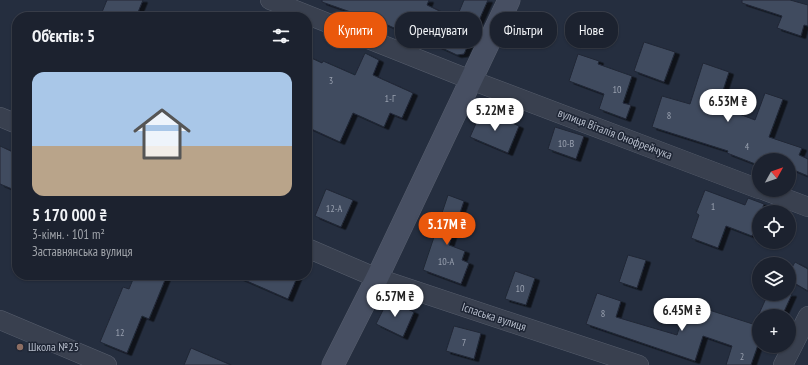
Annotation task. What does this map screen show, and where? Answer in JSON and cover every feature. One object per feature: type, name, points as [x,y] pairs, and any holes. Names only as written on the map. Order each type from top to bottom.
[{"type":"street","name":"вулиця Віталія Онофрейчука","points":[[270,0],[300,12]]},
{"type":"street","points":[[333,365],[377,278],[509,0]]},
{"type":"street","name":"вулиця Віталія Онофрейчука","points":[[312,17],[471,80],[752,185]]},
{"type":"street","points":[[0,117],[12,122]]},
{"type":"street","points":[[782,197],[808,207]]},
{"type":"street","name":"Іспаська вулиця","points":[[312,250],[377,278],[638,365]]},
{"type":"street","points":[[783,365],[808,316]]},
{"type":"street","points":[[0,320],[107,365]]},
{"type":"building","points":[[107,0],[143,0],[138,12],[102,12]]},
{"type":"building","points":[[322,0],[429,0],[427,5],[442,12],[395,12],[395,28],[387,25],[387,12],[351,12],[322,2]]},
{"type":"building","points":[[464,0],[488,0],[482,14],[482,12],[459,12]]},
{"type":"building","points":[[742,0],[790,0],[808,5],[808,26],[804,25],[801,36],[777,28],[782,16],[742,3]]},
{"type":"building","points":[[644,42],[675,52],[664,82],[634,71]]},
{"type":"building","points":[[442,48],[467,48],[464,54],[457,55]]},
{"type":"building","points":[[365,53],[379,60],[373,75],[413,93],[402,118],[390,113],[384,127],[353,113],[340,142],[312,129],[312,58],[322,63],[323,61],[355,75]]},
{"type":"building","points":[[578,54],[599,61],[598,64],[632,76],[623,103],[631,105],[626,119],[599,109],[604,94],[569,81]]},
{"type":"building","points":[[703,63],[729,72],[718,106],[755,120],[765,93],[783,99],[769,137],[802,148],[799,155],[808,159],[808,176],[796,171],[796,153],[752,153],[752,163],[727,153],[728,151],[652,127],[662,96],[690,104]]},
{"type":"building","points":[[482,110],[519,126],[508,153],[470,137]]},
{"type":"building","points":[[555,127],[584,136],[576,159],[548,149]]},
{"type":"building","points":[[0,146],[12,152],[12,189],[0,184]]},
{"type":"building","points":[[326,189],[353,200],[341,227],[315,216]]},
{"type":"building","points":[[705,190],[745,205],[748,198],[764,204],[752,205],[752,236],[726,226],[718,248],[691,238],[699,215],[696,213]]},
{"type":"building","points":[[448,195],[464,201],[449,245],[465,251],[462,260],[469,263],[461,284],[423,270]]},
{"type":"building","points":[[628,255],[646,260],[637,288],[619,282]]},
{"type":"building","points":[[796,263],[808,269],[808,291],[796,284]]},
{"type":"building","points":[[515,271],[535,278],[526,305],[505,299]]},
{"type":"building","points":[[133,280],[165,280],[149,319],[142,316],[127,353],[100,342],[123,287],[129,289]]},
{"type":"building","points":[[244,280],[296,280],[288,299]]},
{"type":"building","points":[[597,293],[621,301],[616,317],[677,335],[685,309],[703,315],[706,309],[752,324],[752,353],[755,353],[751,365],[726,365],[732,346],[703,336],[695,361],[586,324]]},
{"type":"building","points":[[388,300],[414,312],[403,337],[376,324]]},
{"type":"building","points":[[765,301],[789,301],[785,309],[761,309]]},
{"type":"building","points":[[454,326],[481,333],[474,359],[446,351]]},
{"type":"building","points":[[191,348],[231,365],[184,365]]},
{"type":"place","name":"Школа №25","points":[[20,347]]}]
